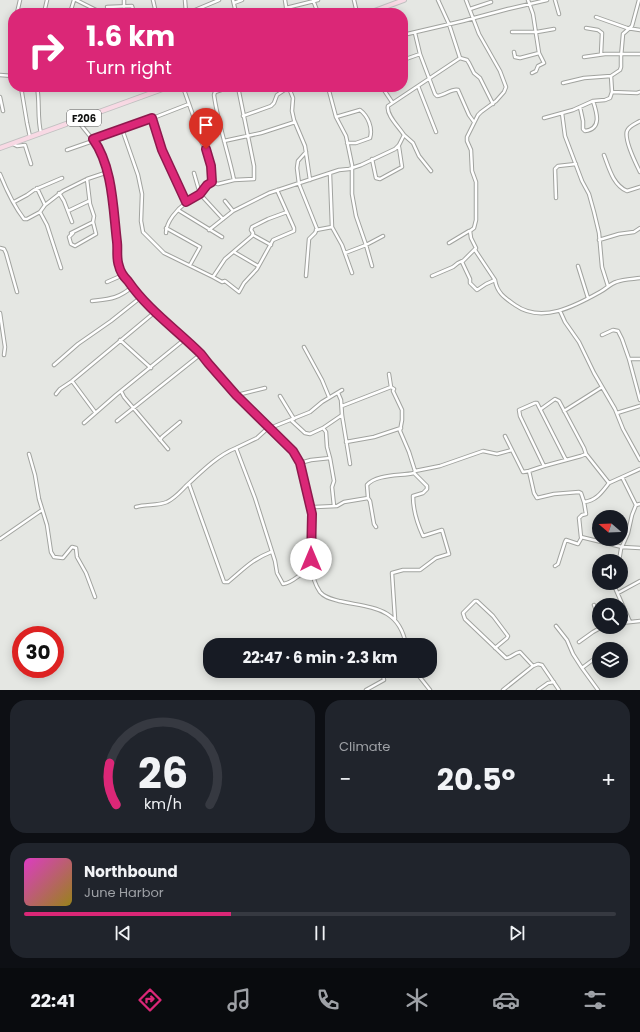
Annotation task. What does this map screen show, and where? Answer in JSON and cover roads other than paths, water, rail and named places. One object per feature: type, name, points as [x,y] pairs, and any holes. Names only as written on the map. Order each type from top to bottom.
[{"type":"main road","points":[[382,8],[404,0]]},
{"type":"main road","name":"F206","points":[[0,148],[150,92]]},
{"type":"street","points":[[75,0],[92,8]]},
{"type":"street","points":[[124,0],[124,7]]},
{"type":"street","points":[[199,8],[219,0]]},
{"type":"street","points":[[234,2],[242,0]]},
{"type":"street","points":[[285,0],[286,8],[318,0]]},
{"type":"street","points":[[438,0],[449,24],[460,58]]},
{"type":"street","points":[[449,243],[474,228],[476,220],[476,182],[472,171],[471,150],[467,139],[474,122],[481,112],[493,104],[504,92],[506,85],[500,71],[479,34],[466,0]]},
{"type":"street","points":[[528,0],[536,32],[539,53],[545,62],[538,66],[536,71],[532,73]]},
{"type":"street","points":[[408,34],[547,0]]},
{"type":"street","points":[[555,0],[559,14]]},
{"type":"street","points":[[563,83],[584,78],[611,76],[620,70],[623,34],[632,26],[639,0]]},
{"type":"street","points":[[470,9],[491,2]]},
{"type":"street","points":[[107,7],[132,6],[133,8]]},
{"type":"street","points":[[596,17],[630,29],[640,30]]},
{"type":"street","points":[[586,28],[602,32],[602,54]]},
{"type":"street","points":[[512,32],[536,32],[554,29]]},
{"type":"street","points":[[415,33],[420,54],[434,94],[440,96],[455,89],[458,90],[469,115],[474,122]]},
{"type":"street","points":[[514,52],[515,57],[518,58],[539,53]]},
{"type":"street","points":[[408,58],[420,54]]},
{"type":"street","points":[[584,57],[602,54],[640,54]]},
{"type":"street","points":[[460,58],[467,60],[474,73],[480,78],[493,104]]},
{"type":"street","points":[[431,171],[388,111],[387,107],[392,102],[460,58]]},
{"type":"street","points":[[544,118],[580,107],[593,101],[608,99],[612,92],[611,76]]},
{"type":"street","points":[[418,86],[436,132]]},
{"type":"street","points":[[22,92],[30,138]]},
{"type":"street","points":[[38,92],[39,127],[41,133]]},
{"type":"street","points":[[185,92],[200,139],[206,149],[211,166],[212,182]]},
{"type":"street","points":[[215,92],[214,95],[218,120],[234,180]]},
{"type":"street","points":[[166,233],[166,226],[178,210],[186,202],[200,194],[207,185],[212,182],[218,184],[234,180],[254,180],[254,166],[239,92]]},
{"type":"street","points":[[244,116],[271,106],[279,94],[282,92]]},
{"type":"street","points":[[291,92],[293,98],[292,111],[294,122],[303,139],[310,180]]},
{"type":"street","points":[[329,92],[336,117],[346,136],[352,164],[352,194],[356,216],[372,266]]},
{"type":"street","points":[[385,92],[392,102]]},
{"type":"street","points":[[612,92],[640,92]]},
{"type":"street","points":[[0,97],[3,111]]},
{"type":"street","points":[[580,107],[583,128],[585,131],[589,130],[595,126],[597,120],[593,101]]},
{"type":"street","points":[[67,150],[189,104]]},
{"type":"street","points":[[336,117],[360,110],[368,118],[371,129],[370,138],[356,143],[347,143]]},
{"type":"street","points":[[562,113],[565,136],[592,203],[599,233],[602,267],[608,286]]},
{"type":"street","points":[[152,118],[162,150],[186,202]]},
{"type":"street","points":[[77,120],[93,139],[108,172],[115,211],[118,263],[123,275],[140,298],[201,354],[236,395],[293,451],[300,463],[310,508],[312,569],[318,589],[326,598],[376,608],[389,614],[395,620],[404,638]]},
{"type":"street","points":[[223,141],[261,133],[294,122]]},
{"type":"street","points":[[640,122],[631,126],[628,129],[627,134],[634,160],[640,172]]},
{"type":"street","points":[[122,130],[138,175],[142,194],[143,232],[164,253],[222,282],[225,282],[239,292],[244,283],[258,266],[273,240],[294,231],[277,190]]},
{"type":"street","points":[[209,230],[233,211],[277,190],[351,168],[372,159],[398,146],[404,134]]},
{"type":"street","points":[[13,144],[17,146],[25,145],[31,164]]},
{"type":"street","points":[[372,159],[376,178],[384,178],[403,166],[398,146]]},
{"type":"street","points":[[306,152],[299,159],[297,164],[299,184],[316,230]]},
{"type":"street","points":[[604,155],[610,173],[620,186],[627,191],[640,187]]},
{"type":"street","points":[[556,198],[555,169],[558,166],[576,164]]},
{"type":"street","points":[[0,174],[24,219],[30,218],[40,212],[45,205],[59,193],[87,179],[108,172]]},
{"type":"street","points":[[194,173],[200,194],[223,219]]},
{"type":"street","points":[[330,174],[332,227],[342,245],[352,273]]},
{"type":"street","points":[[14,202],[37,188],[62,178]]},
{"type":"street","points":[[87,179],[96,234],[75,246],[71,244],[69,237],[72,233],[93,222]]},
{"type":"street","points":[[37,188],[45,205]]},
{"type":"street","points":[[59,193],[72,222]]},
{"type":"street","points":[[68,212],[90,200]]},
{"type":"street","points":[[225,201],[233,211]]},
{"type":"street","points":[[178,210],[222,237]]},
{"type":"street","points":[[40,212],[47,225],[61,268]]},
{"type":"street","points":[[271,245],[253,235],[251,229],[256,224],[287,212]]},
{"type":"street","points":[[306,276],[309,239],[316,230],[332,227]]},
{"type":"street","points":[[166,228],[200,247],[190,265]]},
{"type":"street","points":[[599,240],[619,234],[634,232],[640,228]]},
{"type":"street","points":[[470,231],[470,238],[476,248],[475,250],[495,280],[496,285],[504,298],[526,311],[547,313],[560,311],[588,298],[618,281],[640,278]]},
{"type":"street","points":[[213,277],[225,259],[253,235]]},
{"type":"street","points":[[345,254],[383,236]]},
{"type":"street","points":[[0,248],[4,249],[6,253],[17,292]]},
{"type":"street","points":[[432,276],[463,261],[476,248]]},
{"type":"street","points":[[234,252],[258,266]]},
{"type":"street","points":[[463,261],[462,264],[470,279],[470,283],[475,290],[479,290],[486,284],[495,280]]},
{"type":"street","points":[[578,266],[588,298]]},
{"type":"street","points":[[107,282],[123,275]]},
{"type":"street","points":[[92,301],[103,299],[110,300],[115,297],[120,297],[132,287]]},
{"type":"street","points":[[54,365],[78,344],[140,298]]},
{"type":"street","points":[[560,311],[617,413],[640,460]]},
{"type":"street","points":[[56,394],[155,312]]},
{"type":"street","points":[[0,313],[2,340],[5,347],[4,355]]},
{"type":"street","points":[[602,335],[613,330],[618,330],[629,359],[640,400]]},
{"type":"street","points":[[84,423],[95,412],[186,339]]},
{"type":"street","points":[[120,340],[151,368]]},
{"type":"street","points":[[304,348],[322,380],[329,397]]},
{"type":"street","points":[[117,421],[201,354]]},
{"type":"street","points":[[629,359],[640,359]]},
{"type":"street","points":[[389,374],[391,387],[394,390],[393,391],[402,410],[400,431],[409,452],[414,472],[427,486],[427,489],[423,493],[413,496],[416,518],[422,534],[425,536],[435,531],[442,530],[449,554],[436,558],[420,570],[403,570],[392,573],[396,615],[395,620]]},
{"type":"street","points":[[72,381],[95,412]]},
{"type":"street","points":[[342,406],[391,387]]},
{"type":"street","points":[[236,395],[265,388]]},
{"type":"street","points":[[564,411],[602,388]]},
{"type":"street","points":[[136,507],[166,502],[178,495],[208,466],[236,448],[257,438],[269,428],[293,420],[310,412],[329,397],[342,390]]},
{"type":"street","points":[[121,391],[124,397],[168,449]]},
{"type":"street","points":[[338,393],[340,394],[350,464]]},
{"type":"street","points":[[280,396],[293,420],[307,435],[323,428],[342,415]]},
{"type":"street","points":[[541,409],[557,399],[559,401],[586,454],[609,483]]},
{"type":"street","points":[[544,466],[518,412],[535,402],[541,409],[566,460]]},
{"type":"street","points":[[617,413],[640,406]]},
{"type":"street","points":[[160,440],[180,422]]},
{"type":"street","points":[[323,428],[326,432],[327,447],[334,481],[332,487],[334,506]]},
{"type":"street","points":[[346,442],[374,437],[401,428]]},
{"type":"street","points":[[505,436],[522,471],[524,472],[586,454]]},
{"type":"street","points":[[236,448],[255,498],[275,561],[277,573],[284,584],[312,569]]},
{"type":"street","points":[[376,527],[368,498],[367,485],[372,480],[440,466],[483,451],[497,454],[512,450]]},
{"type":"street","points":[[30,454],[54,557],[62,558],[72,547],[76,548],[77,557],[86,573],[94,597]]},
{"type":"street","points":[[300,463],[310,460],[330,458]]},
{"type":"street","points":[[584,502],[591,501],[601,494],[609,483],[640,469]]},
{"type":"street","points":[[529,471],[535,496],[540,497],[579,492],[581,493],[584,502],[586,514],[578,518],[582,537],[578,544],[566,540],[564,542],[558,564],[555,566]]},
{"type":"street","points":[[620,554],[636,505],[622,477]]},
{"type":"street","points":[[188,484],[224,582],[228,582],[258,557],[271,552]]},
{"type":"street","points":[[310,508],[334,506],[344,502],[368,498]]},
{"type":"street","points":[[636,505],[640,504]]},
{"type":"street","points":[[0,539],[42,510]]},
{"type":"street","points":[[582,537],[622,547],[640,548]]},
{"type":"street","points":[[618,593],[640,581]]},
{"type":"street","points":[[617,590],[630,622],[640,621]]},
{"type":"street","points":[[495,648],[508,636],[493,616],[477,601],[475,601],[464,612],[463,617],[495,648],[507,658],[516,652],[520,652],[534,666]]},
{"type":"street","points":[[556,626],[567,640],[573,654],[598,690]]},
{"type":"street","points":[[579,642],[592,633]]},
{"type":"street","points":[[582,668],[592,660]]},
{"type":"street","points":[[503,690],[538,664],[542,665],[559,690]]},
{"type":"street","points":[[366,690],[384,680],[384,678]]},
{"type":"street","points":[[421,678],[430,690]]},
{"type":"street","points":[[538,690],[548,683],[554,682]]}]
